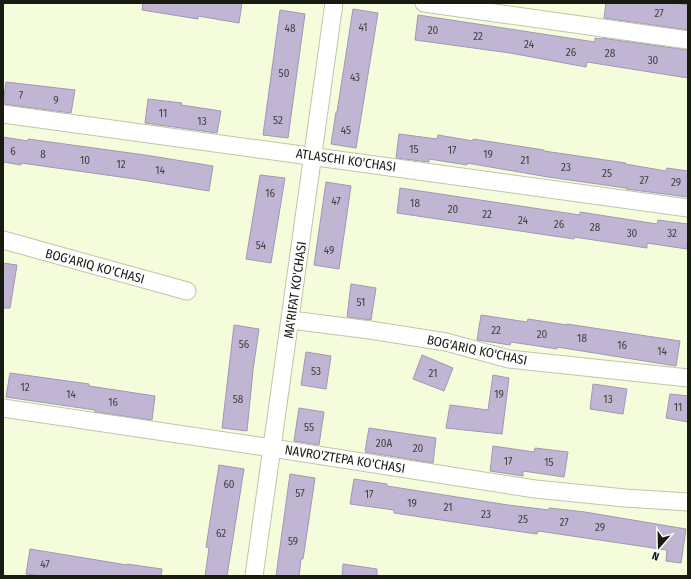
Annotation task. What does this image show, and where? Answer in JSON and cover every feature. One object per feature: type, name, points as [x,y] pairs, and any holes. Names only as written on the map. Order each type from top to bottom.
[{"type":"street","name":"MA'RIFAT KO'CHASI","points":[[254,576],[291,320],[334,3]]},
{"type":"street","points":[[424,3],[688,40]]},
{"type":"street","name":"ATLASCHI KO'CHASI","points":[[3,114],[688,208]]},
{"type":"street","name":"BOG'ARIQ KO'CHASI","points":[[3,240],[187,291]]},
{"type":"street","name":"BOG'ARIQ KO'CHASI","points":[[291,320],[370,330],[446,342],[509,360],[688,378]]},
{"type":"street","name":"NAVRO'ZTEPA KO'CHASI","points":[[3,408],[535,489],[625,498],[688,502]]},
{"type":"building","points":[[143,3],[242,3],[239,23],[198,16],[198,19],[142,10]]},
{"type":"building","points":[[606,3],[673,3],[688,5],[688,30],[604,18]]},
{"type":"building","points":[[353,9],[378,13],[356,148],[331,144]]},
{"type":"building","points":[[280,10],[305,14],[288,138],[263,135]]},
{"type":"building","points":[[418,15],[595,42],[595,38],[601,38],[688,50],[688,78],[587,62],[586,67],[510,53],[415,40]]},
{"type":"building","points":[[6,82],[75,90],[71,113],[3,104]]},
{"type":"building","points":[[148,99],[182,103],[181,105],[221,111],[217,133],[145,123]]},
{"type":"building","points":[[399,134],[437,139],[438,135],[473,141],[473,139],[626,163],[625,164],[666,171],[667,168],[688,171],[688,197],[548,177],[467,163],[467,165],[429,159],[429,162],[396,158]]},
{"type":"building","points":[[3,137],[145,155],[213,166],[209,191],[135,179],[21,163],[21,165],[3,162]]},
{"type":"building","points":[[260,175],[285,178],[271,263],[246,259]]},
{"type":"building","points":[[326,182],[351,186],[339,269],[314,265]]},
{"type":"building","points":[[400,188],[580,215],[580,212],[657,224],[658,220],[688,224],[687,249],[647,243],[647,248],[574,237],[574,239],[397,213]]},
{"type":"building","points":[[3,263],[17,265],[10,308],[3,308]]},
{"type":"building","points":[[351,284],[376,288],[371,320],[347,317]]},
{"type":"building","points":[[481,315],[527,322],[528,319],[567,324],[680,341],[676,366],[557,347],[557,349],[511,342],[510,345],[477,340]]},
{"type":"building","points":[[234,325],[259,329],[247,431],[222,428]]},
{"type":"building","points":[[306,352],[331,356],[326,389],[301,385]]},
{"type":"building","points":[[422,355],[453,368],[444,391],[413,379]]},
{"type":"building","points":[[10,373],[89,384],[89,386],[155,396],[152,420],[6,397]]},
{"type":"building","points":[[493,375],[509,378],[502,434],[446,428],[450,405],[488,410]]},
{"type":"building","points":[[593,384],[627,389],[623,414],[590,409]]},
{"type":"building","points":[[670,394],[688,396],[688,422],[666,418]]},
{"type":"building","points":[[299,408],[324,412],[319,445],[294,441]]},
{"type":"building","points":[[369,428],[436,438],[433,463],[365,452]]},
{"type":"building","points":[[493,446],[534,452],[535,448],[568,452],[564,477],[523,471],[523,476],[490,471]]},
{"type":"building","points":[[219,465],[244,469],[227,576],[205,576],[209,548],[206,547]]},
{"type":"building","points":[[290,474],[315,478],[303,559],[301,559],[299,576],[276,576]]},
{"type":"building","points":[[354,479],[387,484],[387,486],[508,505],[549,510],[549,508],[585,512],[686,529],[681,563],[666,561],[667,550],[538,531],[537,534],[501,529],[394,513],[394,510],[350,504]]},
{"type":"building","points":[[30,549],[127,565],[162,569],[161,576],[41,576],[26,574]]},
{"type":"building","points":[[343,564],[377,569],[377,576],[342,576]]}]
